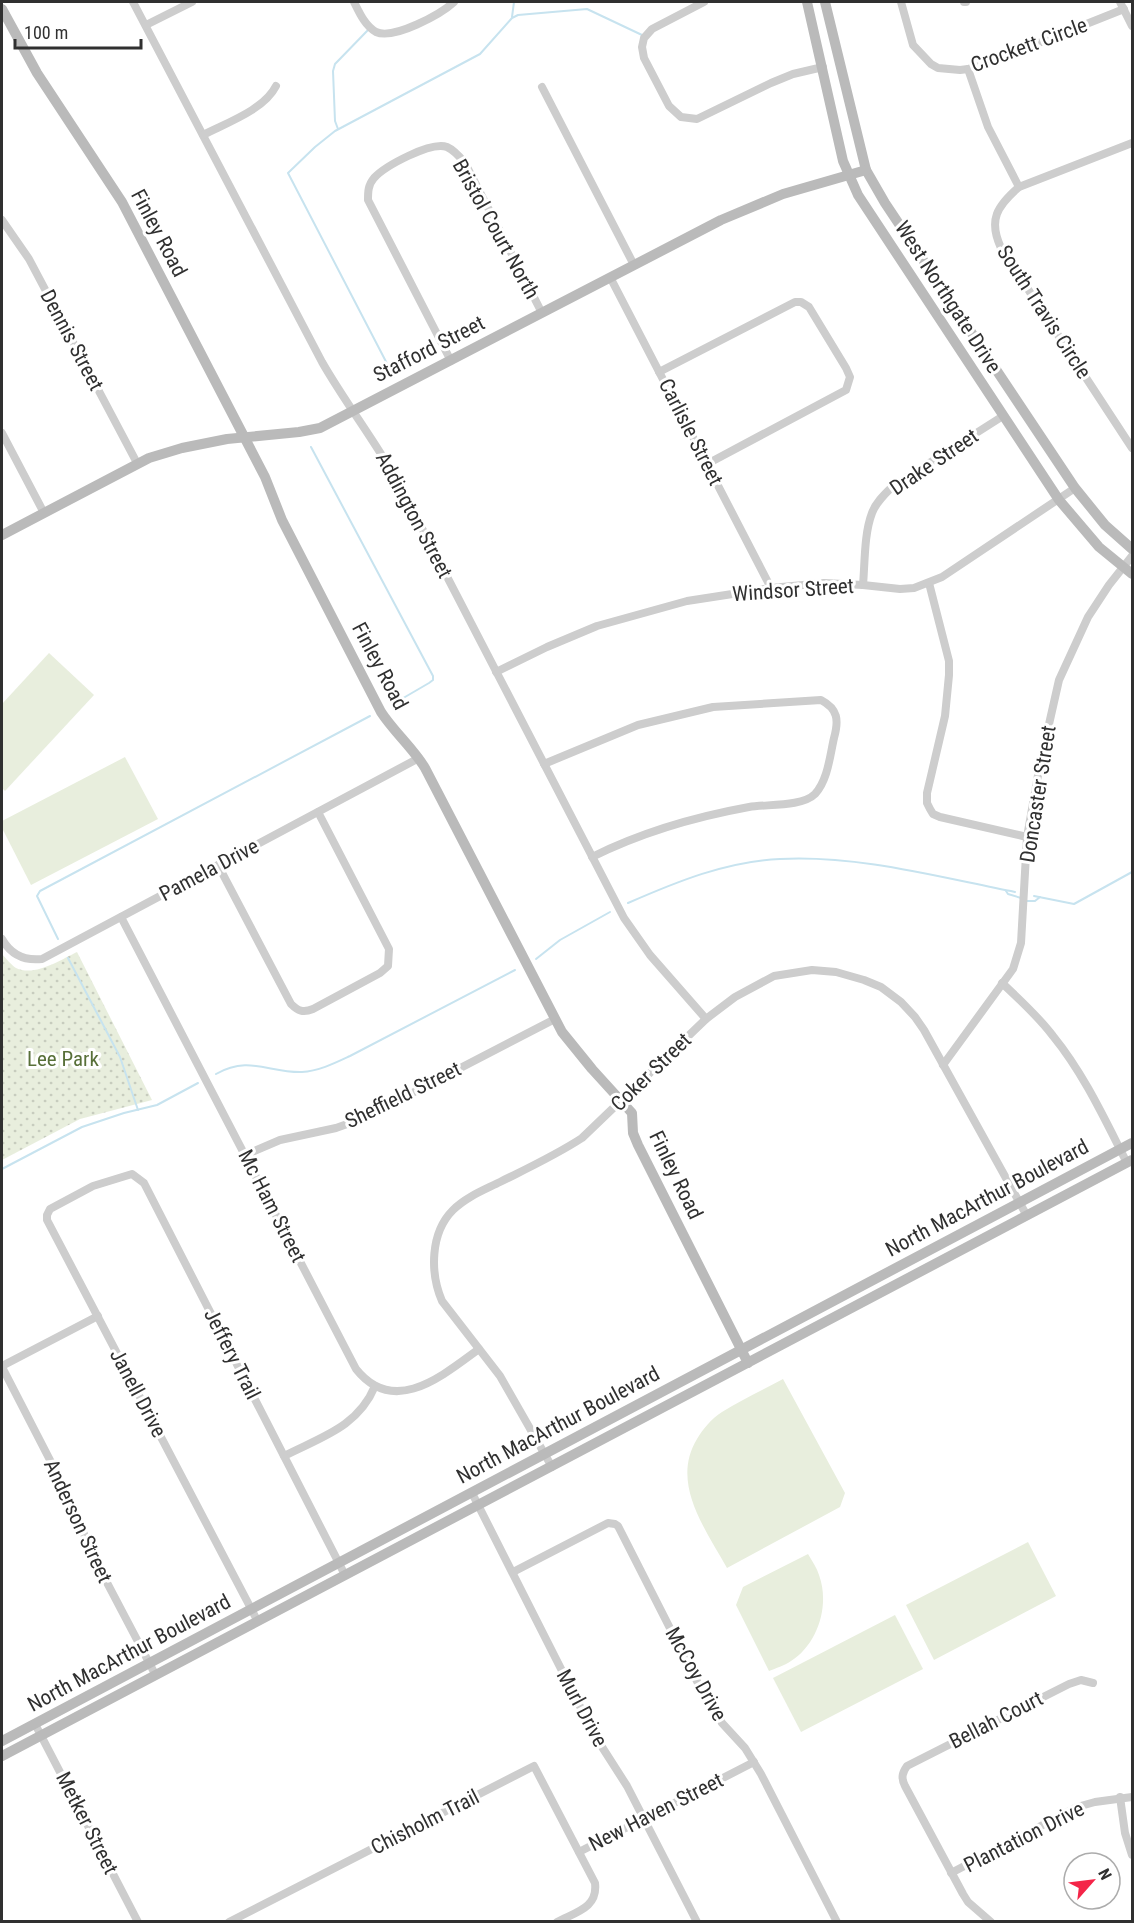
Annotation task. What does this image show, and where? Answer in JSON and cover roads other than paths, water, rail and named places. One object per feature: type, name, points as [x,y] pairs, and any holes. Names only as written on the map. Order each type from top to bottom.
[{"type":"main road","name":"West Northgate Drive","points":[[807,2],[847,174],[870,214],[1059,500],[1100,547],[1128,571]]},
{"type":"main road","name":"West Northgate Drive","points":[[825,2],[866,170],[891,212],[1075,488],[1105,525],[1132,549]]},
{"type":"main road","name":"Finley Road","points":[[2,9],[37,73],[122,202],[265,477],[282,520],[381,712],[389,725],[418,758],[555,1019],[571,1044],[632,1113],[633,1133],[638,1145],[748,1363]]},
{"type":"main road","name":"Stafford Street","points":[[2,535],[137,463],[182,448],[244,437],[311,431],[329,424],[693,233],[783,194],[866,170]]},
{"type":"main road","name":"North MacArthur Boulevard","points":[[2,1756],[153,1669],[254,1615],[339,1564],[1132,1143]]},
{"type":"main road","name":"North MacArthur Boulevard","points":[[254,1615],[345,1575],[1130,1162]]},
{"type":"main road","points":[[956,1236],[963,1250]]},
{"type":"main road","points":[[893,1270],[900,1283]]},
{"type":"main road","points":[[788,1325],[796,1338]]},
{"type":"main road","name":"North MacArthur Boulevard","points":[[2,1741],[153,1669]]},
{"type":"main road","points":[[2,1747],[17,1734]]},
{"type":"street","name":"Addington Street","points":[[133,2],[322,362],[399,484],[633,933],[706,1019]]},
{"type":"street","points":[[146,25],[192,2]]},
{"type":"street","points":[[354,2],[368,26],[376,32],[390,34],[444,10],[453,2]]},
{"type":"street","points":[[704,2],[652,29],[644,38],[642,51],[675,114],[697,119],[771,83],[793,74],[823,67]]},
{"type":"street","name":"Crockett Circle","points":[[901,2],[910,38],[924,57],[938,68],[968,69],[996,60],[1122,5]]},
{"type":"street","points":[[1122,5],[1132,26]]},
{"type":"street","points":[[968,69],[988,127],[1018,187]]},
{"type":"street","points":[[203,135],[261,104],[270,97],[276,86]]},
{"type":"street","points":[[542,87],[634,265]]},
{"type":"street","name":"South Travis Circle","points":[[1132,143],[1018,187],[1003,200],[997,212],[995,226],[997,239],[1132,448]]},
{"type":"street","name":"Bristol Court North","points":[[451,361],[368,201],[370,184],[386,169],[424,149],[435,146],[447,147],[460,157],[542,313]]},
{"type":"street","name":"Dennis Street","points":[[2,220],[35,269],[137,463]]},
{"type":"street","name":"Carlisle Street","points":[[610,277],[771,588]]},
{"type":"street","points":[[659,372],[795,302],[801,302],[809,307],[850,377],[846,390],[707,464]]},
{"type":"street","name":"Drake Street","points":[[863,585],[868,527],[880,499],[894,486],[1003,416]]},
{"type":"street","points":[[2,433],[44,513]]},
{"type":"street","name":"Windsor Street","points":[[496,672],[563,640],[619,619],[687,601],[771,588],[824,583],[900,590],[914,588],[942,577],[1075,488]]},
{"type":"street","name":"Doncaster Street","points":[[943,1065],[1012,969],[1021,943],[1027,837],[1040,764],[1059,680],[1088,617],[1109,585],[1128,571],[1132,556]]},
{"type":"street","points":[[929,583],[946,643],[950,675],[945,716],[930,774],[927,802],[933,814],[940,817],[1027,837]]},
{"type":"street","points":[[544,764],[638,725],[713,707],[821,700],[834,710],[838,722],[823,783],[815,794],[805,800],[752,807],[668,826],[624,840],[592,857]]},
{"type":"street","name":"Pamela Drive","points":[[2,939],[6,946],[24,959],[42,958],[418,758]]},
{"type":"street","points":[[218,865],[291,1004],[297,1010],[306,1012],[367,980],[388,966],[389,949],[318,812]]},
{"type":"street","name":"Mc Ham Street","points":[[121,917],[356,1369],[365,1380],[375,1386]]},
{"type":"street","name":"Coker Street","points":[[552,1467],[514,1397],[442,1301],[436,1288],[433,1266],[435,1246],[443,1225],[452,1211],[470,1197],[564,1150],[582,1138],[706,1019],[735,997],[774,976],[812,970],[836,972],[881,987],[901,1002],[924,1030],[1027,1216]]},
{"type":"street","points":[[1002,983],[1038,1018],[1061,1046],[1089,1090],[1120,1150],[1130,1162]]},
{"type":"street","name":"Sheffield Street","points":[[245,1155],[280,1140],[336,1128],[364,1118],[555,1019]]},
{"type":"street","name":"Jeffery Trail","points":[[93,1186],[132,1174],[144,1183],[345,1575]]},
{"type":"street","name":"Janell Drive","points":[[93,1186],[50,1209],[47,1215],[51,1227],[254,1615]]},
{"type":"street","points":[[2,1366],[98,1316]]},
{"type":"street","points":[[284,1456],[356,1417],[369,1400],[375,1386],[389,1392],[406,1391],[447,1372],[479,1349]]},
{"type":"street","name":"Anderson Street","points":[[2,1366],[68,1495],[93,1556],[153,1669]]},
{"type":"street","name":"Murl Drive","points":[[472,1493],[595,1736],[644,1818],[697,1922]]},
{"type":"street","name":"McCoy Drive","points":[[513,1572],[608,1523],[615,1524],[710,1706],[754,1762],[837,1922]]},
{"type":"street","name":"Bellah Court","points":[[951,1873],[905,1786],[902,1779],[903,1771],[907,1766],[1068,1683],[1081,1680],[1093,1683]]},
{"type":"street","name":"Metker Street","points":[[35,1724],[138,1922]]},
{"type":"street","name":"New Haven Street","points":[[557,1922],[589,1905],[594,1898],[595,1883],[579,1852],[754,1762]]},
{"type":"street","name":"Chisholm Trail","points":[[229,1922],[534,1766],[579,1852]]},
{"type":"street","points":[[1120,1797],[1125,1833],[1132,1855]]},
{"type":"street","name":"Plantation Drive","points":[[951,1873],[1077,1807],[1120,1797],[1132,1797]]},
{"type":"street","points":[[951,1873],[968,1902],[991,1922]]},
{"type":"waterway","points":[[512,17],[514,2]]},
{"type":"waterway","points":[[394,377],[288,173],[335,131],[480,54],[512,18],[518,15],[587,9],[642,35]]},
{"type":"waterway","points":[[338,129],[335,121],[333,71],[335,64],[368,30]]},
{"type":"waterway","points":[[311,447],[433,676],[433,680],[429,683],[393,704]]},
{"type":"waterway","points":[[58,939],[37,896],[40,891],[370,716]]},
{"type":"waterway","points":[[628,903],[683,880],[721,868],[780,859],[839,860],[869,864],[1015,892]]},
{"type":"waterway","points":[[1034,896],[1074,904],[1132,872]]},
{"type":"waterway","points":[[1006,891],[1008,894],[1021,898]]},
{"type":"waterway","points":[[1026,901],[1035,901],[1040,897]]},
{"type":"waterway","points":[[536,959],[560,940],[610,912]]},
{"type":"waterway","points":[[68,958],[120,1057],[138,1110]]},
{"type":"waterway","points":[[216,1074],[228,1068],[249,1065],[290,1072],[315,1070],[327,1066],[515,970]]},
{"type":"waterway","points":[[2,1169],[82,1127],[157,1105],[198,1083]]},
{"type":"park label","name":"Lee Park","points":[[63,1059]]}]
